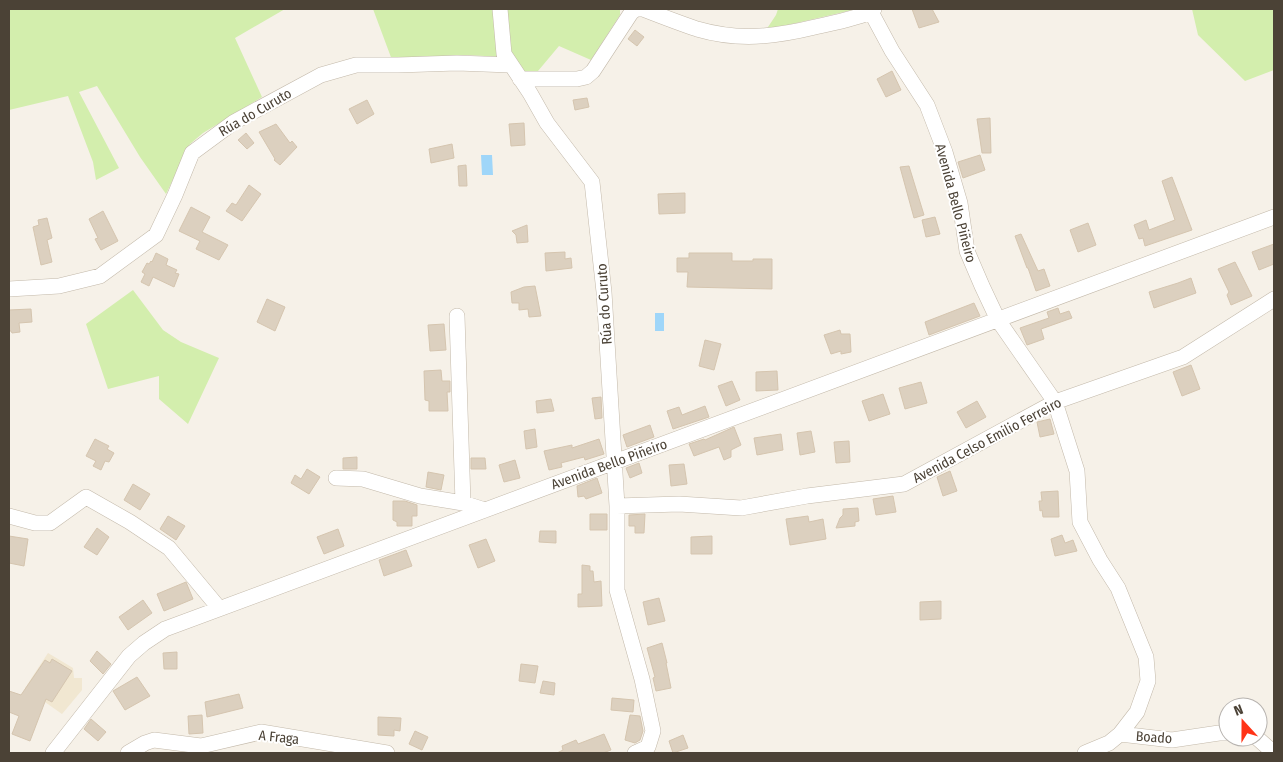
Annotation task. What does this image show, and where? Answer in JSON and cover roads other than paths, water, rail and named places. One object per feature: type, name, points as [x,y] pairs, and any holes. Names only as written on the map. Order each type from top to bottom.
[{"type":"street","name":"Rúa do Curuto","points":[[500,9],[504,54],[547,123],[592,182],[604,292],[614,462]]},
{"type":"street","points":[[520,79],[586,78],[594,71],[630,13],[636,9],[643,9],[698,29],[742,37],[768,37],[800,31],[860,16],[872,10]]},
{"type":"street","name":"Avenida Bello Piñeiro","points":[[872,10],[892,51],[926,105],[945,152],[960,203],[967,251],[998,320]]},
{"type":"street","name":"Rúa do Curuto","points":[[9,289],[59,286],[100,276],[156,235],[192,153],[234,122],[322,75],[356,64],[457,63],[510,65]]},
{"type":"street","name":"Avenida Bello Piñeiro","points":[[52,753],[129,656],[165,629],[1272,218]]},
{"type":"street","name":"Avenida Celso Emilio Ferreiro","points":[[618,506],[680,504],[741,508],[807,496],[904,484],[1055,402],[1183,356],[1274,299]]},
{"type":"street","points":[[458,316],[463,503]]},
{"type":"street","points":[[998,320],[1055,402],[1077,471],[1080,522],[1100,560],[1118,588],[1146,658],[1148,681],[1136,712],[1120,734]]},
{"type":"street","points":[[614,462],[618,506],[617,590],[642,680],[653,731],[646,751]]},
{"type":"street","points":[[336,478],[363,479],[420,496],[463,503],[485,510]]},
{"type":"street","points":[[9,516],[35,523],[50,523],[86,497],[130,522],[169,548],[219,608]]},
{"type":"street","name":"A Fraga","points":[[128,753],[154,740],[201,750],[261,732],[387,753]]},
{"type":"street","name":"Boado","points":[[1085,753],[1109,743],[1120,734],[1172,740],[1218,733]]},
{"type":"water","points":[[481,155],[492,155],[493,175],[482,175]]},
{"type":"water","points":[[655,313],[664,313],[664,331],[655,331]]}]
